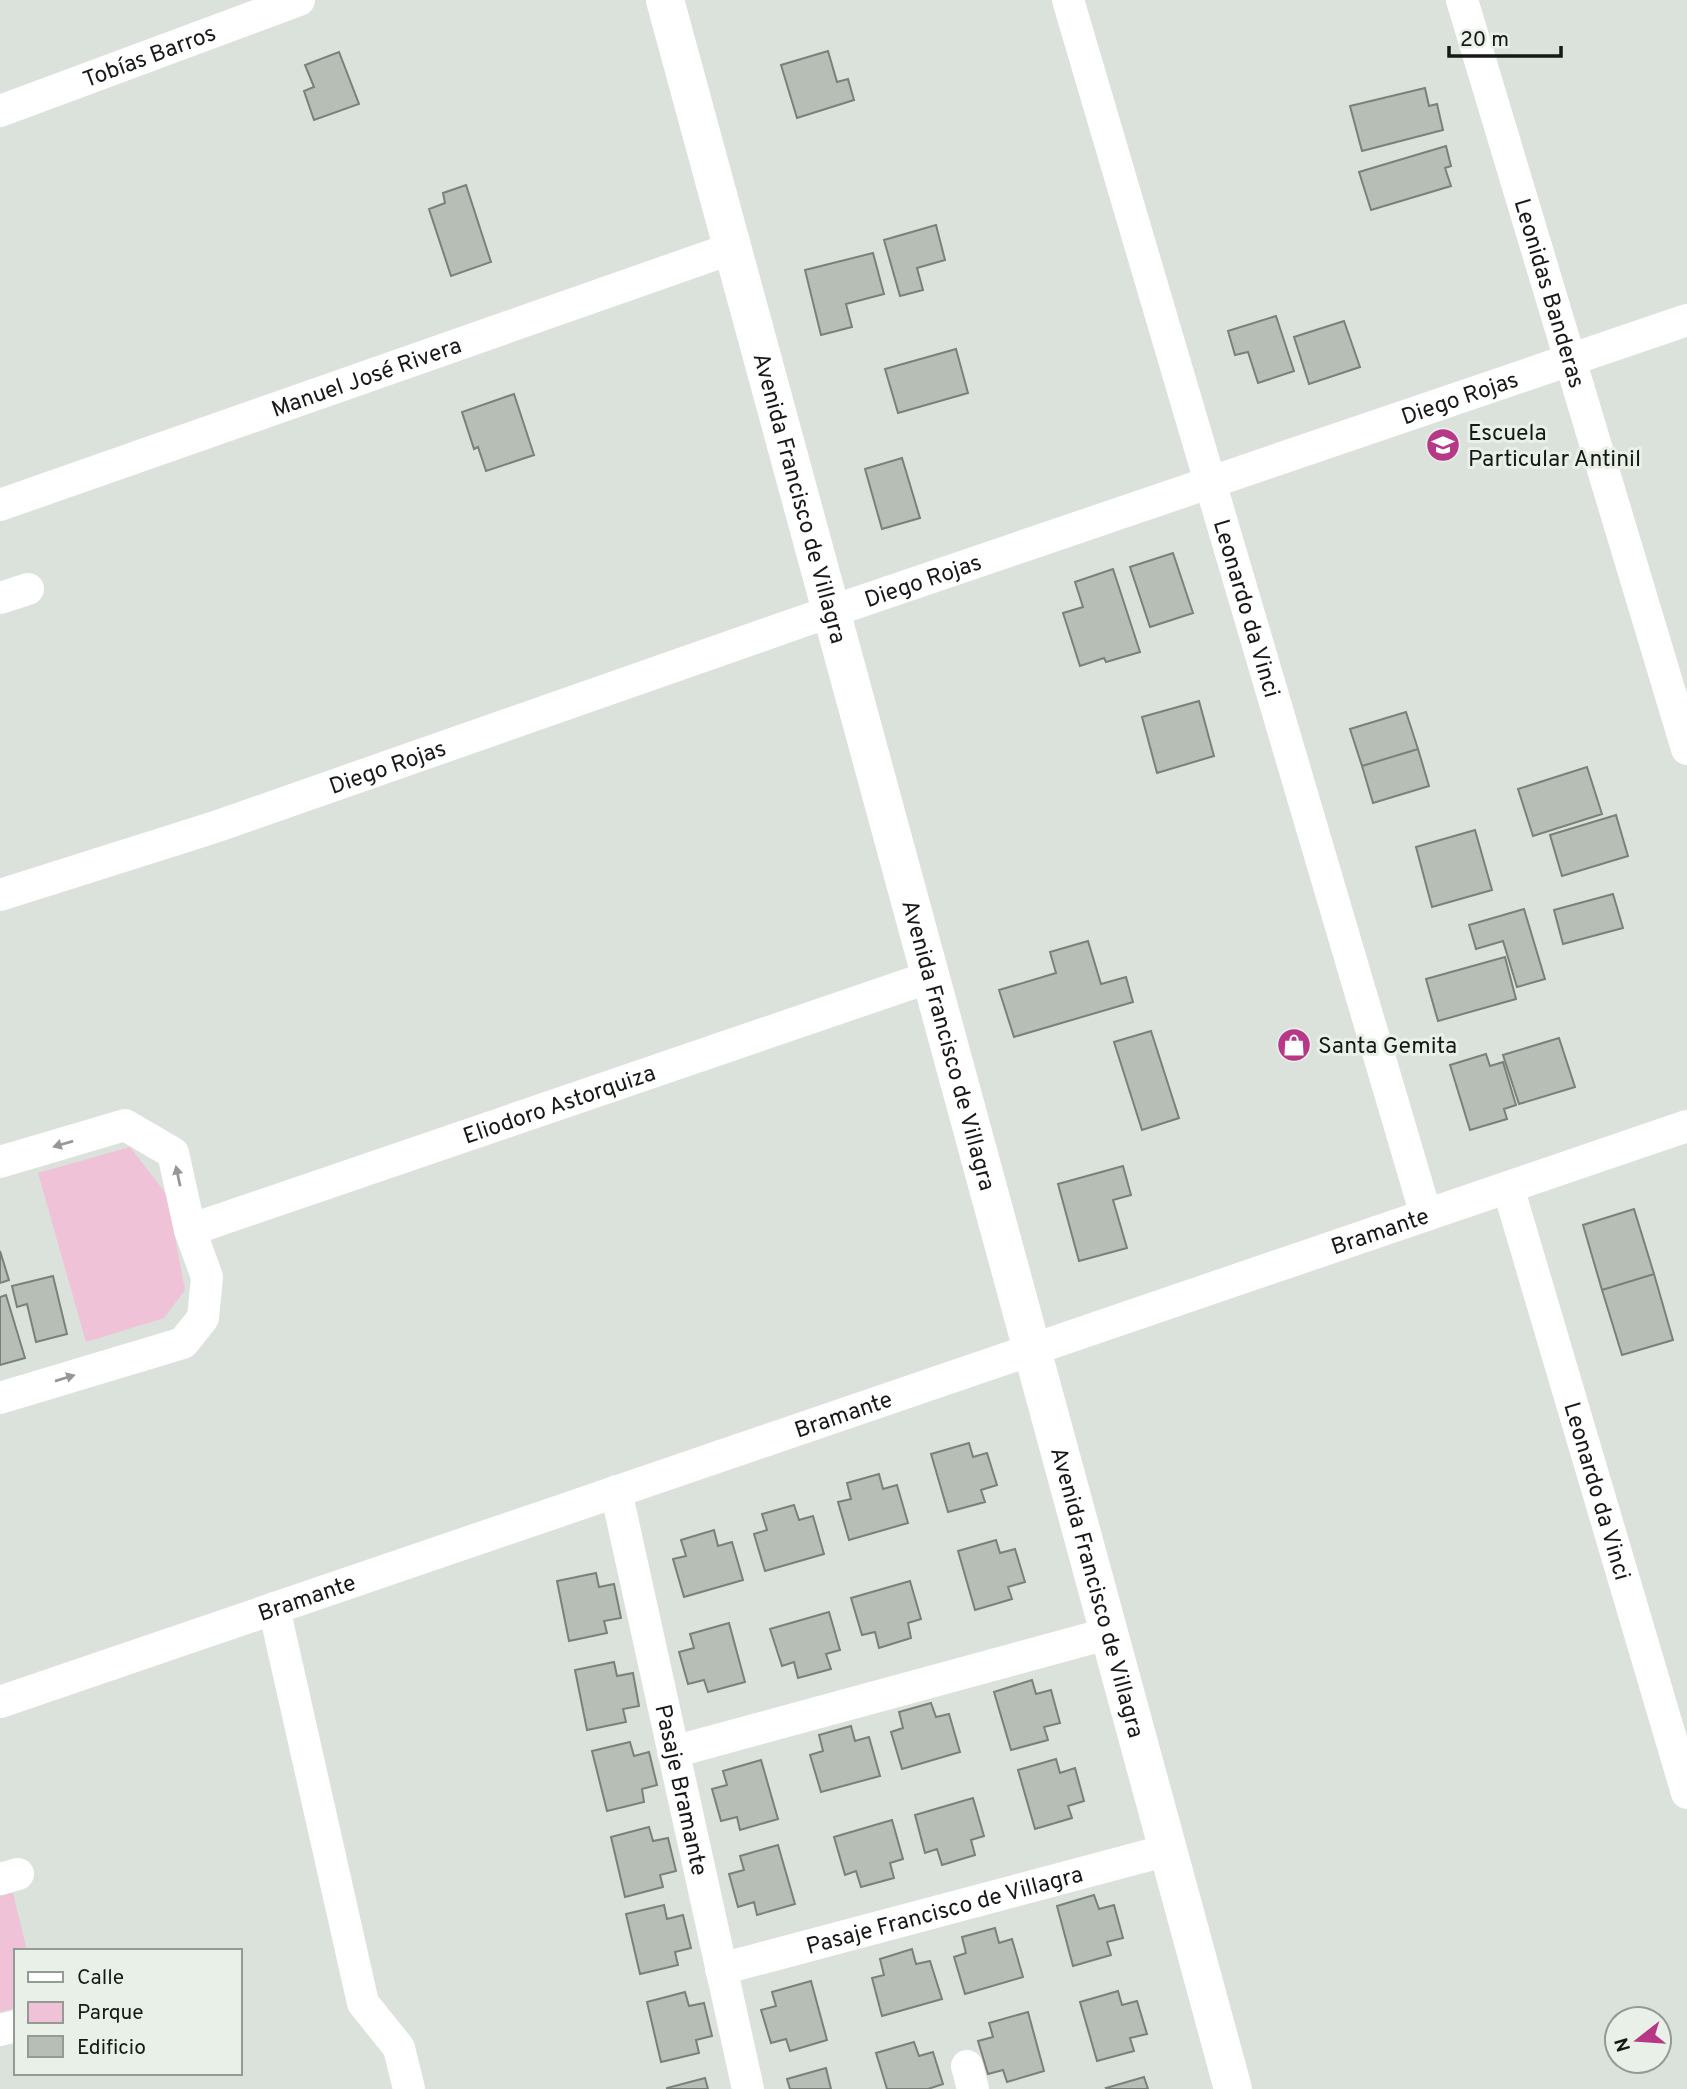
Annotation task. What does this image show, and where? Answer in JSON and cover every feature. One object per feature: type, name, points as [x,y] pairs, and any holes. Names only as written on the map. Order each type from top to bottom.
[{"type":"street","name":"Tobías Barros","points":[[0,111],[299,0]]},
{"type":"street","name":"Avenida Francisco de Villagra","points":[[665,0],[1233,2089]]},
{"type":"street","name":"Leonardo da Vinci","points":[[1068,0],[1426,1215]]},
{"type":"street","name":"Leonidas Banderas","points":[[1462,0],[1687,749]]},
{"type":"street","name":"Manuel José Rivera","points":[[0,505],[733,247]]},
{"type":"street","name":"Diego Rojas","points":[[0,895],[215,827],[831,611],[1687,320]]},
{"type":"street","name":"Eliodoro Astorquiza","points":[[190,1230],[930,977]]},
{"type":"street","points":[[0,1162],[125,1125],[173,1153],[190,1230],[207,1277],[203,1318],[183,1343],[0,1398]]},
{"type":"street","name":"Bramante","points":[[0,1702],[1687,1126]]},
{"type":"street","name":"Leonardo da Vinci","points":[[1508,1187],[1687,1793]]},
{"type":"street","name":"Pasaje Bramante","points":[[616,1491],[748,2089]]},
{"type":"street","points":[[274,1608],[363,2003],[394,2039],[409,2089]]},
{"type":"street","points":[[673,1752],[1110,1633]]},
{"type":"street","name":"Pasaje Francisco de Villagra","points":[[721,1969],[1168,1850]]},
{"type":"green space","points":[[130,1147],[167,1195],[185,1290],[164,1318],[86,1342],[38,1173]]},
{"type":"green space","points":[[13,1893],[27,1949],[14,1949],[14,2008],[0,2012],[0,1896]]},
{"type":"building","points":[[828,51],[837,82],[848,79],[854,100],[797,118],[781,65]]},
{"type":"building","points":[[339,52],[359,104],[314,120],[304,91],[314,87],[305,65]]},
{"type":"building","points":[[1425,88],[1429,106],[1437,104],[1443,130],[1362,151],[1350,106]]},
{"type":"building","points":[[1446,146],[1451,166],[1445,168],[1451,186],[1371,210],[1359,172]]},
{"type":"building","points":[[466,185],[491,262],[451,276],[429,209],[445,203],[443,193]]},
{"type":"building","points":[[936,225],[945,260],[917,268],[923,290],[900,296],[884,240]]},
{"type":"building","points":[[873,253],[884,294],[846,304],[852,327],[821,335],[805,270]]},
{"type":"building","points":[[1276,316],[1294,371],[1258,383],[1248,352],[1235,355],[1228,331]]},
{"type":"building","points":[[1344,321],[1360,367],[1309,384],[1294,337]]},
{"type":"building","points":[[956,349],[968,393],[898,413],[885,369]]},
{"type":"building","points":[[514,394],[534,455],[486,471],[478,447],[474,449],[462,412]]},
{"type":"building","points":[[902,458],[920,518],[882,529],[865,469]]},
{"type":"building","points":[[1173,553],[1193,613],[1150,627],[1130,567]]},
{"type":"building","points":[[1113,569],[1140,652],[1106,662],[1104,658],[1080,666],[1063,613],[1083,607],[1075,582]]},
{"type":"building","points":[[1199,701],[1214,756],[1157,773],[1142,717]]},
{"type":"building","points":[[1406,712],[1418,749],[1362,766],[1350,729]]},
{"type":"building","points":[[1418,749],[1429,786],[1373,803],[1362,766]]},
{"type":"building","points":[[1587,767],[1602,814],[1533,836],[1518,789]]},
{"type":"building","points":[[1616,815],[1628,856],[1562,876],[1550,835]]},
{"type":"building","points":[[1475,830],[1492,890],[1432,907],[1416,847]]},
{"type":"building","points":[[1613,894],[1623,928],[1563,944],[1554,910]]},
{"type":"building","points":[[1524,909],[1545,979],[1517,987],[1503,941],[1476,949],[1469,925]]},
{"type":"building","points":[[1088,941],[1101,984],[1126,977],[1133,1002],[1014,1037],[999,990],[1056,973],[1050,952]]},
{"type":"building","points":[[1505,957],[1516,999],[1438,1021],[1426,979]]},
{"type":"building","points":[[1151,1031],[1179,1118],[1142,1130],[1114,1042]]},
{"type":"building","points":[[1559,1038],[1575,1087],[1519,1104],[1503,1055]]},
{"type":"building","points":[[1486,1054],[1490,1066],[1503,1062],[1516,1105],[1504,1109],[1507,1119],[1470,1130],[1450,1065]]},
{"type":"building","points":[[1123,1166],[1131,1195],[1113,1200],[1127,1248],[1079,1261],[1058,1184]]},
{"type":"building","points":[[1634,1209],[1654,1274],[1602,1290],[1583,1225]]},
{"type":"building","points":[[0,1251],[9,1280],[0,1283]]},
{"type":"building","points":[[1654,1274],[1673,1340],[1622,1355],[1602,1290]]},
{"type":"building","points":[[53,1276],[67,1334],[36,1342],[27,1304],[17,1307],[12,1286]]},
{"type":"building","points":[[6,1295],[25,1358],[0,1365],[0,1297]]},
{"type":"building","points":[[969,1443],[973,1457],[987,1453],[997,1485],[981,1490],[985,1502],[948,1512],[931,1454]]},
{"type":"building","points":[[879,1474],[883,1489],[897,1485],[908,1523],[849,1540],[838,1502],[851,1499],[847,1483]]},
{"type":"building","points":[[794,1505],[799,1520],[813,1516],[824,1554],[765,1571],[754,1534],[767,1530],[762,1514]]},
{"type":"building","points":[[714,1530],[718,1546],[732,1542],[743,1580],[684,1597],[673,1559],[686,1556],[681,1540]]},
{"type":"building","points":[[996,1540],[1000,1553],[1015,1549],[1025,1582],[1008,1587],[1012,1599],[975,1610],[958,1551]]},
{"type":"building","points":[[596,1573],[599,1587],[614,1584],[621,1618],[604,1621],[607,1633],[569,1641],[557,1581]]},
{"type":"building","points":[[910,1581],[921,1619],[908,1623],[911,1638],[879,1648],[875,1632],[862,1635],[851,1598]]},
{"type":"building","points":[[829,1612],[840,1650],[826,1654],[831,1669],[798,1678],[794,1662],[782,1666],[770,1629]]},
{"type":"building","points":[[729,1623],[745,1682],[708,1692],[704,1680],[688,1684],[679,1652],[694,1648],[690,1634]]},
{"type":"building","points":[[614,1662],[617,1676],[633,1673],[639,1706],[623,1709],[626,1722],[587,1730],[575,1670]]},
{"type":"building","points":[[1032,1680],[1036,1694],[1051,1690],[1060,1723],[1044,1727],[1048,1740],[1011,1750],[994,1692]]},
{"type":"building","points":[[931,1703],[936,1717],[949,1714],[960,1752],[902,1769],[891,1732],[903,1728],[899,1712]]},
{"type":"building","points":[[851,1726],[855,1741],[869,1737],[880,1776],[821,1792],[810,1755],[823,1751],[819,1735]]},
{"type":"building","points":[[630,1742],[634,1756],[649,1752],[657,1785],[642,1789],[644,1802],[607,1811],[592,1751]]},
{"type":"building","points":[[1056,1759],[1060,1773],[1075,1768],[1084,1801],[1068,1806],[1072,1818],[1035,1829],[1018,1770]]},
{"type":"building","points":[[761,1760],[778,1819],[740,1830],[737,1817],[721,1821],[712,1789],[727,1785],[723,1771]]},
{"type":"building","points":[[973,1798],[984,1836],[971,1840],[975,1855],[942,1865],[937,1849],[925,1853],[915,1815]]},
{"type":"building","points":[[892,1820],[903,1859],[890,1863],[894,1878],[861,1887],[856,1871],[845,1875],[834,1837]]},
{"type":"building","points":[[649,1827],[653,1841],[668,1838],[676,1871],[660,1875],[663,1887],[625,1897],[611,1837]]},
{"type":"building","points":[[778,1845],[795,1904],[757,1915],[754,1902],[738,1907],[729,1874],[744,1870],[740,1856]]},
{"type":"building","points":[[1094,1895],[1099,1909],[1114,1905],[1123,1938],[1107,1942],[1111,1955],[1073,1966],[1057,1906]]},
{"type":"building","points":[[664,1905],[667,1919],[683,1915],[691,1948],[675,1952],[678,1965],[640,1974],[626,1914]]},
{"type":"building","points":[[995,1928],[999,1943],[1012,1939],[1023,1977],[965,1994],[954,1957],[966,1953],[962,1937]]},
{"type":"building","points":[[912,1949],[916,1964],[930,1961],[942,1999],[882,2016],[872,1978],[884,1975],[880,1959]]},
{"type":"building","points":[[811,1981],[827,2040],[790,2051],[786,2039],[771,2043],[761,2010],[776,2006],[772,1992]]},
{"type":"building","points":[[1118,1991],[1122,2005],[1137,2001],[1147,2034],[1130,2038],[1134,2051],[1097,2061],[1080,2002]]},
{"type":"building","points":[[685,1992],[689,2006],[704,2003],[712,2036],[696,2040],[699,2053],[661,2062],[647,2002]]},
{"type":"building","points":[[1028,2012],[1044,2071],[1007,2082],[1003,2070],[988,2074],[978,2041],[993,2037],[989,2023]]},
{"type":"building","points":[[914,2042],[919,2056],[933,2052],[943,2084],[928,2089],[887,2089],[876,2053]]},
{"type":"building","points":[[826,2068],[831,2089],[790,2089],[787,2079]]},
{"type":"building","points":[[1144,2077],[1148,2089],[1106,2088]]},
{"type":"building","points":[[705,2078],[708,2089],[667,2089],[667,2088]]},
{"type":"place","name":"Escuela Particular Antinil","points":[[1443,445]]},
{"type":"place","name":"Santa Gemita","points":[[1294,1045]]}]
